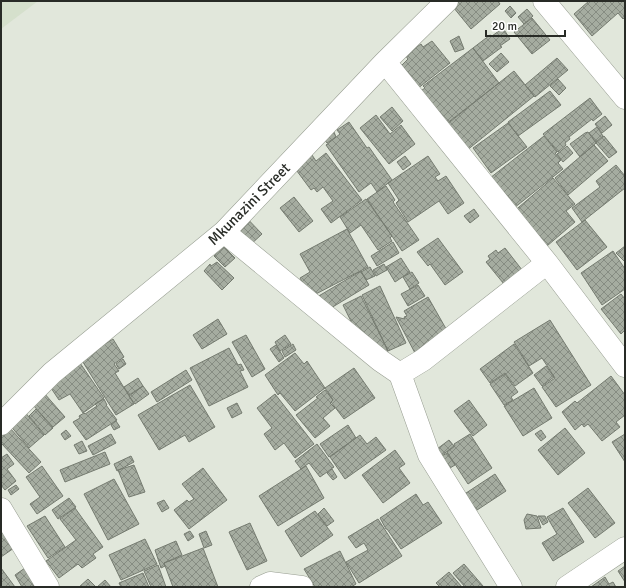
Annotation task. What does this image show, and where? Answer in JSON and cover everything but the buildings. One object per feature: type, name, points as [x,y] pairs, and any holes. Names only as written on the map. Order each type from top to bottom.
[{"type":"street","name":"Mkunazini Street","points":[[1,424],[52,372],[224,232],[385,62],[447,1]]},
{"type":"street","points":[[544,1],[625,98]]},
{"type":"street","points":[[385,62],[547,263],[625,366]]},
{"type":"street","points":[[224,232],[381,361],[400,374],[428,455],[511,587]]},
{"type":"street","points":[[400,374],[423,360],[547,263]]},
{"type":"street","points":[[1,509],[48,587]]},
{"type":"street","points":[[567,587],[625,548]]},
{"type":"street","points":[[261,587],[270,584],[302,587]]},
{"type":"shaded area","points":[[1,1],[38,1],[1,29]]}]
